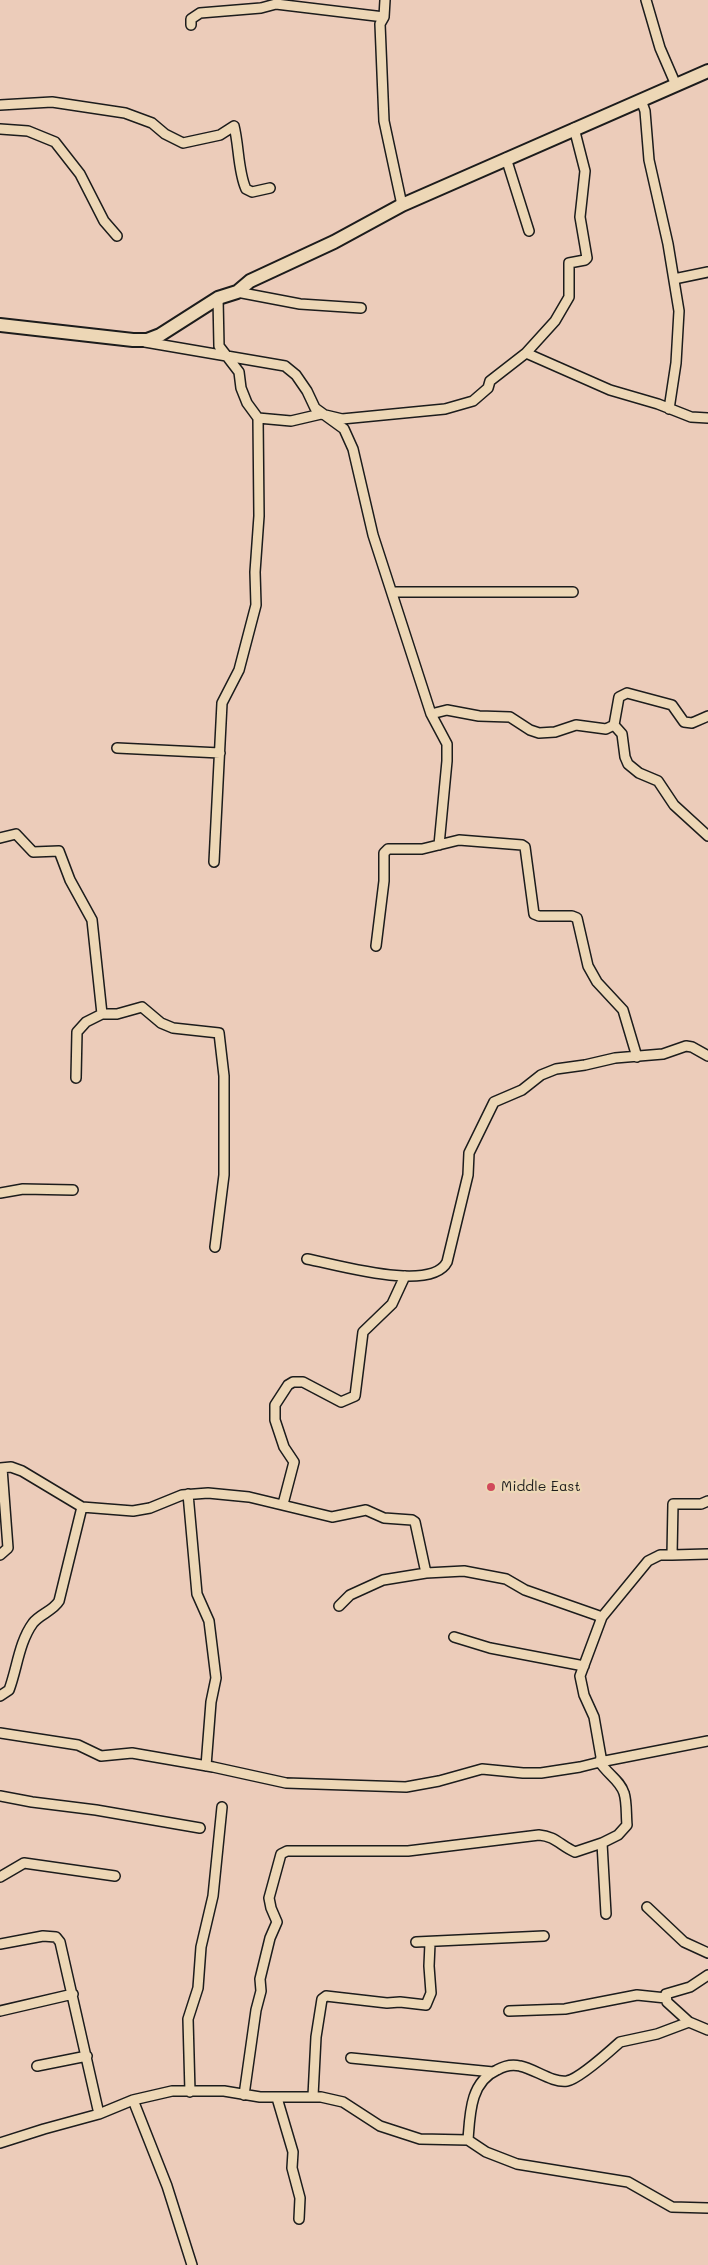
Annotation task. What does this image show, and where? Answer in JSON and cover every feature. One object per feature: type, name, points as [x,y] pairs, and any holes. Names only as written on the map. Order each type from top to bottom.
[{"type":"street","points":[[385,0],[384,17],[380,24],[383,106],[388,145],[402,205]]},
{"type":"street","points":[[646,0],[660,48],[676,85]]},
{"type":"street","points":[[191,24],[191,19],[200,13],[261,8],[276,4],[384,17]]},
{"type":"street","points":[[133,340],[146,340],[160,335],[218,298],[238,292],[250,281],[334,242],[402,205],[708,70]]},
{"type":"street","points":[[641,100],[644,111],[649,160],[679,311],[678,340],[669,409]]},
{"type":"street","points":[[0,105],[52,102],[125,113],[152,123],[165,134],[183,143],[220,135],[234,126],[239,145],[243,182],[246,189],[252,192],[270,188]]},
{"type":"street","points":[[258,418],[290,421],[322,414],[342,419],[445,409],[473,402],[488,388],[490,381],[526,353],[555,322],[568,298],[569,262],[585,260],[587,258],[580,217],[586,171],[574,128]]},
{"type":"street","points":[[0,129],[28,131],[55,142],[80,174],[104,221],[117,236]]},
{"type":"street","points":[[506,158],[529,231]]},
{"type":"street","points":[[674,279],[708,272]]},
{"type":"street","points":[[238,292],[300,304],[361,308]]},
{"type":"street","points":[[214,862],[222,703],[239,670],[256,605],[255,572],[259,516],[258,418],[247,402],[241,388],[239,372],[219,346],[218,298]]},
{"type":"street","points":[[0,326],[133,340],[284,366],[296,375],[307,391],[315,408],[337,422],[344,429],[351,443],[373,534],[431,714],[447,744],[439,845]]},
{"type":"street","points":[[526,353],[610,390],[658,404],[691,418],[708,418]]},
{"type":"street","points":[[392,592],[573,592]]},
{"type":"street","points":[[614,725],[619,697],[627,693],[672,705],[684,722],[692,723],[708,716]]},
{"type":"street","points":[[431,714],[447,710],[479,716],[510,716],[530,730],[539,733],[555,732],[576,725],[606,729],[614,725]]},
{"type":"street","points":[[614,725],[622,734],[625,757],[628,764],[639,773],[658,781],[674,805],[708,836]]},
{"type":"street","points":[[117,748],[220,753]]},
{"type":"street","points":[[0,838],[16,834],[34,852],[57,851],[60,853],[70,880],[92,920],[102,1014]]},
{"type":"street","points":[[376,946],[384,881],[384,853],[393,848],[422,849],[460,840],[524,846],[534,914],[539,916],[572,916],[577,918],[588,966],[597,982],[623,1010],[637,1057]]},
{"type":"street","points":[[76,1078],[77,1032],[86,1022],[102,1014],[117,1014],[142,1007],[155,1018],[173,1028],[220,1032],[224,1076],[224,1174],[215,1247]]},
{"type":"street","points":[[307,1259],[377,1275],[405,1276],[433,1272],[446,1264],[467,1180],[469,1153],[494,1102],[522,1090],[550,1070],[584,1066],[615,1058],[663,1054],[686,1046],[692,1047],[708,1056]]},
{"type":"street","points":[[0,1193],[23,1189],[73,1190]]},
{"type":"street","points":[[283,1504],[294,1465],[280,1437],[276,1420],[276,1404],[288,1385],[297,1381],[306,1383],[341,1402],[355,1396],[357,1392],[357,1366],[363,1332],[392,1304],[405,1276]]},
{"type":"street","points":[[0,1555],[8,1548],[1,1468],[11,1467],[22,1470],[82,1507],[133,1511],[150,1508],[174,1497],[188,1494],[230,1495],[283,1504],[332,1517],[366,1510],[384,1518],[412,1520],[415,1522],[426,1573]]},
{"type":"street","points":[[188,1494],[197,1594],[209,1621],[216,1678],[211,1702],[206,1766]]},
{"type":"street","points":[[672,1555],[672,1506],[676,1504],[701,1504],[708,1501]]},
{"type":"street","points":[[0,1696],[9,1690],[31,1626],[38,1616],[54,1607],[59,1601],[82,1507]]},
{"type":"street","points":[[244,2095],[256,2010],[261,1991],[260,1979],[270,1938],[277,1922],[271,1908],[270,1898],[281,1854],[287,1851],[408,1851],[539,1835],[550,1836],[556,1839],[564,1848],[575,1852],[602,1843],[618,1835],[628,1825],[624,1793],[620,1786],[604,1771],[600,1762],[601,1757],[594,1717],[581,1684],[580,1676],[602,1617],[648,1561],[660,1555],[708,1554]]},
{"type":"street","points":[[339,1606],[350,1595],[383,1580],[426,1573],[464,1571],[494,1576],[512,1582],[525,1590],[602,1617]]},
{"type":"street","points":[[454,1637],[490,1648],[584,1666]]},
{"type":"street","points":[[0,1733],[78,1745],[101,1756],[132,1753],[286,1783],[406,1787],[439,1782],[482,1769],[541,1773],[708,1741]]},
{"type":"street","points":[[0,1796],[200,1828]]},
{"type":"street","points":[[190,2092],[188,2020],[198,1988],[201,1947],[213,1896],[222,1807]]},
{"type":"street","points":[[602,1843],[606,1914]]},
{"type":"street","points":[[0,1877],[24,1863],[115,1876]]},
{"type":"street","points":[[648,1907],[684,1942],[708,1953]]},
{"type":"street","points":[[0,1944],[43,1936],[56,1937],[60,1942],[73,1994],[80,2037],[87,2056],[100,2114]]},
{"type":"street","points":[[416,1942],[430,1943],[544,1936]]},
{"type":"street","points":[[313,2096],[316,2037],[322,1999],[326,1996],[387,2003],[400,2002],[426,2005],[431,1993],[430,1943]]},
{"type":"street","points":[[666,1998],[666,1994],[690,1987],[708,1976]]},
{"type":"street","points":[[0,2011],[73,1994]]},
{"type":"street","points":[[509,2011],[565,2009],[637,1995],[666,1998],[689,2022],[708,2030]]},
{"type":"street","points":[[468,2140],[474,2092],[481,2082],[493,2072],[506,2066],[519,2065],[555,2079],[570,2080],[620,2042],[657,2034],[689,2022]]},
{"type":"street","points":[[37,2066],[87,2056]]},
{"type":"street","points":[[351,2058],[493,2072]]},
{"type":"street","points":[[0,2143],[44,2128],[100,2114],[133,2100],[172,2091],[224,2091],[277,2098],[313,2096],[343,2102],[380,2126],[420,2139],[468,2140],[486,2152],[517,2164],[617,2180],[639,2187],[672,2207],[708,2208]]},
{"type":"street","points":[[277,2098],[293,2152],[292,2168],[300,2198],[299,2220]]},
{"type":"street","points":[[133,2100],[167,2186],[192,2265]]},
{"type":"place","name":"Middle East","points":[[491,1487]]}]
